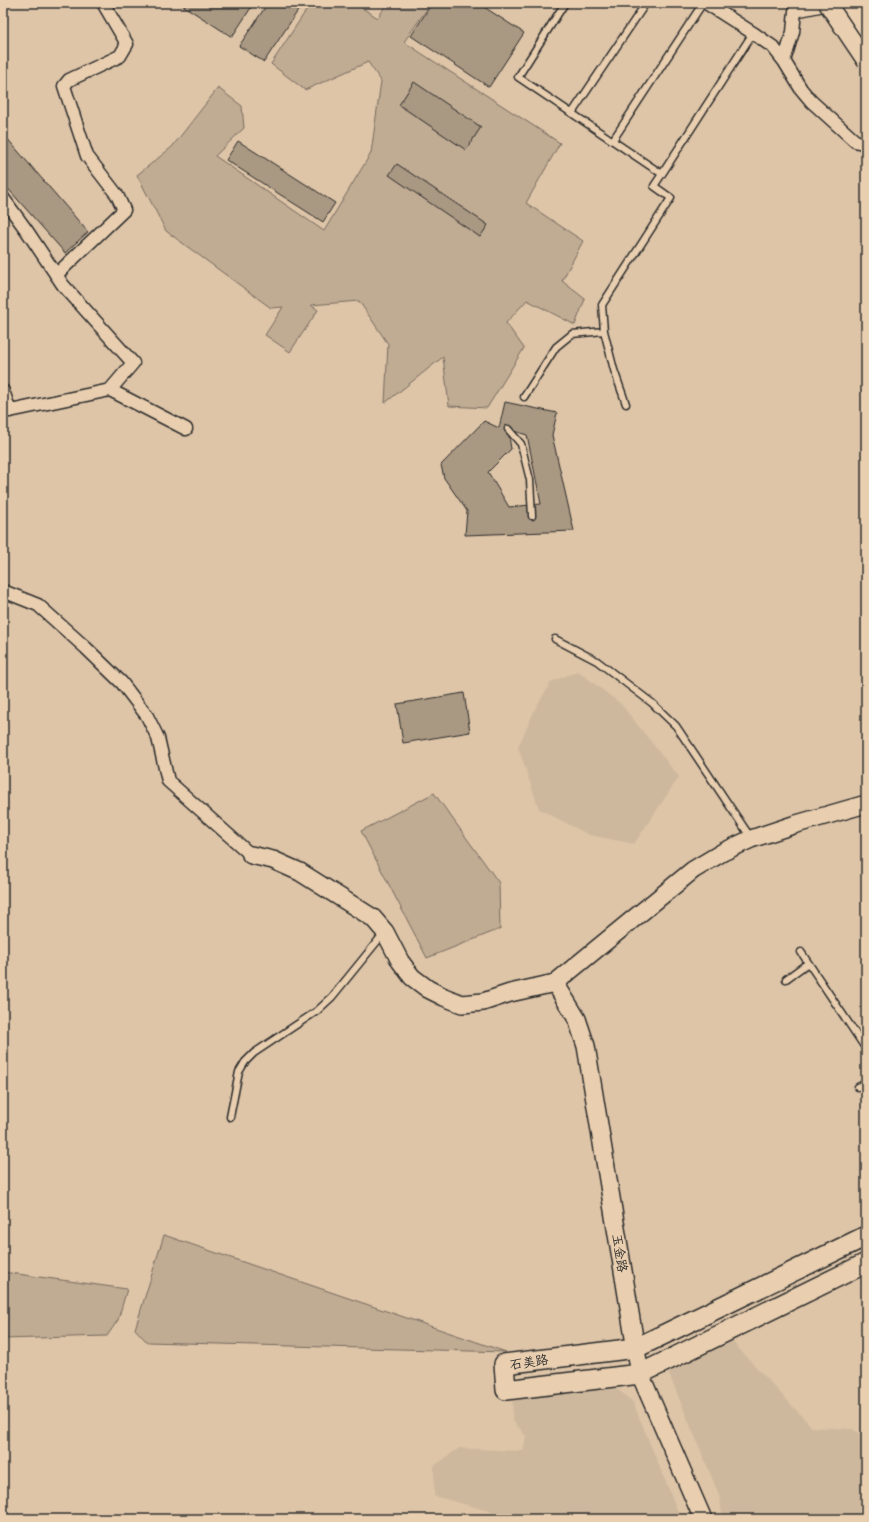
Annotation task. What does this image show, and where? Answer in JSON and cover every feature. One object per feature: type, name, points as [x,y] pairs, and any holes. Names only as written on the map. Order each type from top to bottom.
[{"type":"main road","name":"石美路","points":[[866,1236],[636,1348],[504,1364],[506,1390],[640,1374],[866,1263]]},
{"type":"street","points":[[56,275],[124,210],[117,195],[88,156],[64,86],[70,80],[120,56],[127,44],[103,3]]},
{"type":"street","points":[[705,3],[773,47],[811,102],[855,140],[866,144]]},
{"type":"street","points":[[827,3],[866,61]]},
{"type":"street","points":[[784,61],[793,32],[795,11],[835,3]]},
{"type":"street","points":[[846,3],[866,32]]},
{"type":"street","points":[[3,198],[28,232],[63,286],[133,363],[110,390],[10,411],[3,391]]},
{"type":"street","points":[[110,390],[186,429]]},
{"type":"street","points":[[3,592],[38,605],[122,683],[147,716],[158,738],[168,782],[251,855],[273,860],[300,872],[373,918],[385,932],[400,961],[412,977],[428,989],[462,1004],[482,1002],[510,993],[555,983],[693,870],[722,852],[751,839],[866,804]]},
{"type":"street","name":"玉金路","points":[[555,983],[577,1019],[586,1046],[640,1374],[703,1519]]},
{"type":"lane","points":[[565,3],[518,77],[662,174]]},
{"type":"lane","points":[[572,113],[646,3]]},
{"type":"lane","points":[[613,140],[705,3]]},
{"type":"lane","points":[[626,404],[614,370],[604,331],[602,305],[671,198],[654,186],[753,33]]},
{"type":"lane","points":[[524,397],[556,347],[572,334],[604,331]]},
{"type":"lane","points":[[508,429],[521,444],[530,480],[532,516]]},
{"type":"lane","points":[[555,639],[597,661],[652,703],[676,726],[751,839]]},
{"type":"lane","points":[[230,1117],[239,1072],[245,1062],[254,1053],[316,1011],[332,997],[385,932]]},
{"type":"lane","points":[[801,952],[866,1049]]},
{"type":"lane","points":[[786,979],[808,963]]},
{"type":"lane","points":[[858,1088],[866,1083]]},
{"type":"shaded area","points":[[311,3],[354,3],[378,18],[387,3],[431,3],[404,42],[560,143],[526,203],[583,241],[562,281],[585,299],[575,325],[527,300],[506,323],[524,348],[487,408],[449,406],[443,357],[385,403],[388,344],[359,301],[311,305],[318,310],[290,352],[265,335],[283,307],[271,308],[166,231],[137,175],[172,147],[218,88],[242,106],[244,128],[215,156],[324,231],[371,153],[381,81],[368,62],[305,90],[271,64]]},
{"type":"shaded area","points":[[578,671],[621,704],[679,777],[634,844],[589,835],[539,809],[518,747],[535,709],[551,682]]},
{"type":"shaded area","points":[[434,793],[499,883],[500,929],[427,958],[361,831]]},
{"type":"shaded area","points":[[164,1235],[506,1352],[147,1342],[135,1329]]},
{"type":"shaded area","points":[[3,1272],[127,1289],[118,1320],[107,1336],[3,1339]]},
{"type":"shaded area","points":[[729,1338],[812,1427],[852,1429],[866,1437],[866,1519],[723,1519],[719,1495],[669,1374],[676,1363]]},
{"type":"shaded area","points":[[616,1388],[633,1402],[681,1519],[518,1519],[434,1496],[434,1466],[459,1448],[523,1451],[526,1436],[512,1420],[513,1397]]},
{"type":"building","points":[[179,3],[254,3],[232,37]]},
{"type":"building","points":[[268,3],[303,3],[264,62],[239,46]]},
{"type":"building","points":[[432,3],[478,3],[524,33],[489,87],[411,36]]},
{"type":"building","points":[[414,82],[481,127],[466,150],[399,105]]},
{"type":"building","points":[[5,136],[88,232],[65,253],[3,183],[3,138]]},
{"type":"building","points":[[238,141],[335,203],[323,222],[226,160]]},
{"type":"building","points":[[397,164],[488,225],[480,237],[389,175]]},
{"type":"building","points":[[505,402],[557,413],[552,435],[574,531],[465,535],[467,511],[444,478],[441,465],[484,421],[499,428]],"holes":[[[508,429],[527,435],[541,504],[509,507],[488,472],[511,449]]]},
{"type":"building","points":[[464,693],[470,732],[403,743],[397,704]]}]
